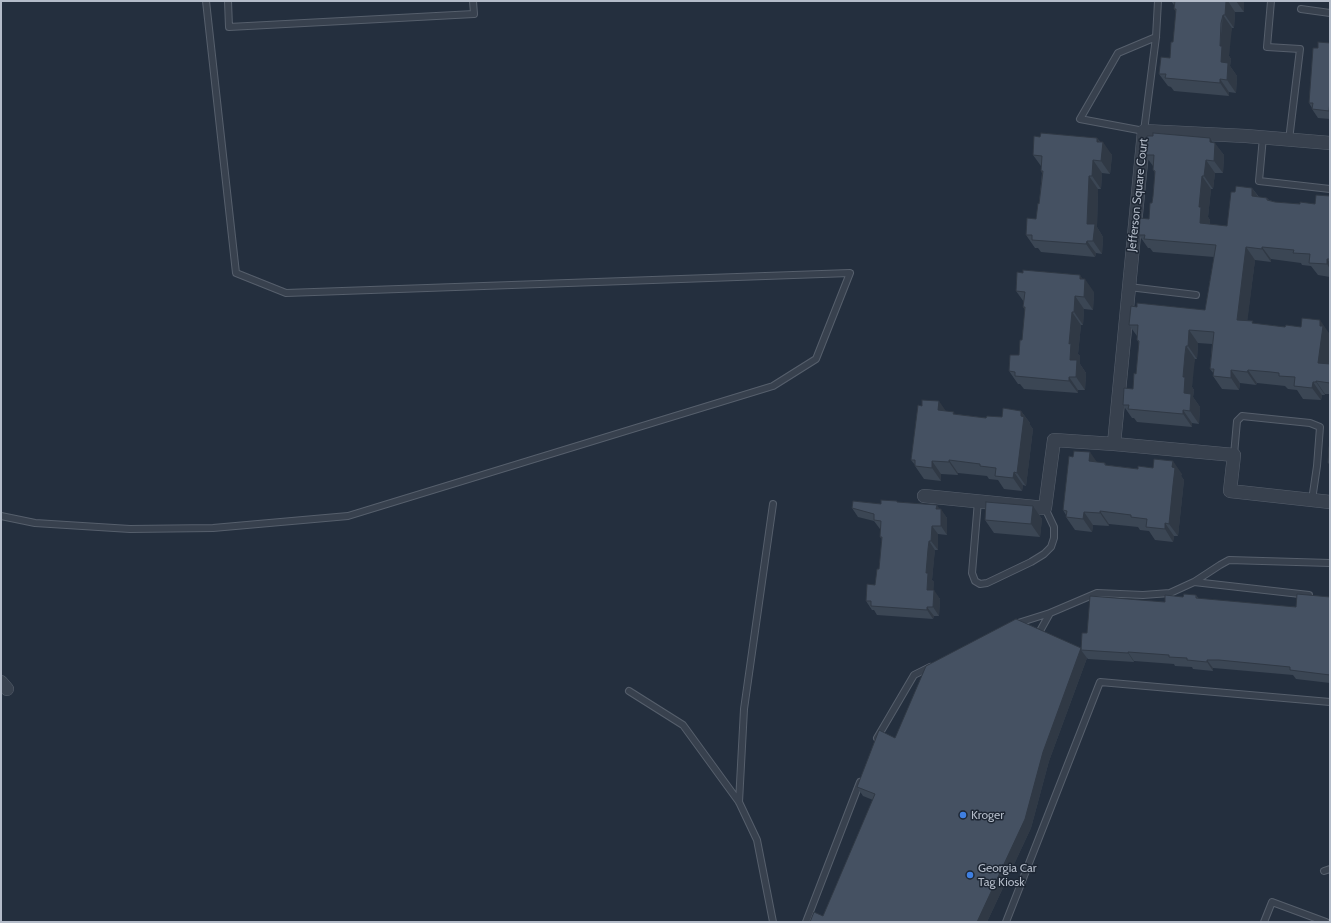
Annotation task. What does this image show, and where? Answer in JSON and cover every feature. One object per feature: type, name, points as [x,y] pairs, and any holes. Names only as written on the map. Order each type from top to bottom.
[{"type":"street","name":"Jefferson Square Court","points":[[1114,444],[1144,131],[1263,137],[1330,143]]},
{"type":"street","points":[[924,496],[1045,508],[1054,440],[1234,455],[1230,491],[1330,502]]},
{"type":"lane","points":[[1,516],[35,523],[130,529],[213,528],[348,516],[773,386],[816,360],[850,273],[286,293],[236,273],[206,1]]},
{"type":"lane","points":[[228,1],[230,27],[474,14],[473,1]]},
{"type":"lane","points":[[1156,37],[1118,53],[1080,119],[1144,131],[1156,37],[1158,1]]},
{"type":"lane","points":[[1271,1],[1267,47],[1300,49],[1290,140]]},
{"type":"lane","points":[[1300,9],[1330,13]]},
{"type":"lane","points":[[1263,137],[1259,181],[1330,189]]},
{"type":"lane","points":[[1129,287],[1196,295]]},
{"type":"lane","points":[[1234,455],[1237,421],[1242,416],[1310,423],[1320,427],[1317,466],[1312,500]]},
{"type":"lane","points":[[978,502],[972,573],[975,581],[980,584],[1031,562],[1044,554],[1051,547],[1054,538],[1054,527],[1045,508]]},
{"type":"lane","points":[[739,802],[744,709],[773,504]]},
{"type":"lane","points":[[1011,625],[1050,613],[1097,593],[1143,595],[1170,593],[1194,582],[1229,560],[1330,563]]},
{"type":"lane","points":[[1194,582],[1309,595]]},
{"type":"lane","points":[[1040,631],[1050,613]]},
{"type":"lane","points":[[874,745],[877,737],[914,675],[935,664]]},
{"type":"lane","points":[[1006,922],[1100,682],[1330,702]]},
{"type":"lane","points":[[629,691],[683,725],[739,802],[757,840],[773,922]]},
{"type":"lane","points":[[806,922],[863,774]]},
{"type":"lane","points":[[1324,872],[1330,869]]},
{"type":"lane","points":[[1266,921],[1272,902],[1326,922]]},
{"type":"building","points":[[1175,1],[1226,1],[1225,15],[1223,15],[1221,23],[1220,46],[1222,46],[1221,62],[1228,63],[1227,80],[1220,79],[1220,83],[1165,78],[1166,74],[1159,74],[1161,57],[1170,58],[1176,9],[1174,9]]},
{"type":"building","points":[[1318,42],[1330,43],[1329,111],[1312,109],[1313,103],[1309,103],[1313,48],[1318,48]]},
{"type":"building","points":[[1041,133],[1097,138],[1097,142],[1103,142],[1101,161],[1093,160],[1092,176],[1089,176],[1087,224],[1095,224],[1093,241],[1087,241],[1086,244],[1032,240],[1032,235],[1026,235],[1027,218],[1036,219],[1038,203],[1039,204],[1043,171],[1041,171],[1042,156],[1033,155],[1034,136],[1040,137]]},
{"type":"building","points":[[1153,133],[1210,138],[1210,142],[1215,143],[1214,161],[1206,160],[1204,176],[1202,176],[1199,207],[1201,207],[1200,223],[1227,226],[1231,192],[1235,192],[1236,186],[1252,188],[1252,196],[1267,198],[1267,200],[1275,202],[1300,204],[1300,202],[1315,204],[1316,195],[1330,196],[1330,259],[1327,259],[1327,264],[1309,263],[1310,254],[1293,253],[1294,250],[1246,247],[1237,320],[1253,321],[1252,323],[1285,327],[1286,325],[1301,327],[1302,318],[1320,320],[1320,326],[1323,326],[1318,363],[1330,364],[1330,383],[1316,381],[1313,382],[1312,388],[1294,386],[1295,377],[1279,376],[1279,373],[1248,370],[1247,372],[1231,370],[1231,378],[1213,376],[1214,369],[1210,369],[1214,332],[1189,330],[1183,377],[1185,377],[1184,393],[1191,394],[1190,411],[1183,410],[1183,414],[1128,409],[1129,405],[1123,405],[1124,388],[1133,389],[1139,341],[1137,340],[1138,325],[1129,325],[1131,306],[1137,307],[1137,303],[1205,310],[1216,245],[1144,239],[1145,235],[1139,235],[1140,218],[1149,219],[1150,203],[1152,203],[1153,196],[1155,171],[1153,170],[1154,155],[1145,155],[1147,136],[1153,136]]},
{"type":"building","points":[[1023,270],[1080,275],[1080,279],[1085,279],[1084,297],[1075,296],[1074,312],[1072,312],[1069,344],[1071,343],[1070,360],[1077,360],[1076,377],[1069,377],[1069,381],[1015,376],[1015,372],[1009,371],[1010,355],[1019,355],[1020,340],[1022,340],[1025,292],[1016,291],[1017,272],[1023,273]]},
{"type":"building","points":[[922,400],[939,401],[938,410],[954,412],[953,414],[986,418],[987,416],[1002,417],[1003,408],[1021,411],[1021,416],[1024,417],[1017,473],[1014,472],[1013,478],[995,476],[996,468],[980,466],[980,464],[949,460],[949,462],[932,461],[932,468],[915,466],[915,460],[911,460],[918,405],[922,406]]},
{"type":"building","points":[[1330,447],[1330,464],[1328,463]]},
{"type":"building","points":[[1074,451],[1090,452],[1089,461],[1105,463],[1105,465],[1138,469],[1138,466],[1153,468],[1154,459],[1173,461],[1172,467],[1175,468],[1169,524],[1165,523],[1165,529],[1146,527],[1147,519],[1131,517],[1131,515],[1100,511],[1100,513],[1084,512],[1083,519],[1066,517],[1067,511],[1063,510],[1069,456],[1073,457]]},
{"type":"building","points":[[881,500],[937,505],[936,509],[941,509],[941,526],[932,526],[931,541],[929,541],[926,573],[928,573],[927,590],[934,590],[933,607],[927,607],[927,610],[871,606],[871,601],[866,601],[867,584],[875,585],[877,569],[879,569],[882,537],[880,537],[881,521],[874,520],[874,514],[852,508],[853,501],[881,504]]},
{"type":"building","points":[[986,502],[1033,506],[1031,524],[985,520]]},
{"type":"building","points":[[1184,594],[1196,595],[1196,598],[1296,607],[1297,594],[1330,597],[1330,675],[1290,670],[1290,667],[1219,660],[1207,660],[1207,662],[1187,660],[1187,658],[1169,657],[1169,655],[1081,650],[1082,633],[1087,633],[1090,596],[1165,602],[1165,595],[1183,597]]},
{"type":"building","points":[[1016,619],[1081,648],[1043,752],[1025,819],[977,922],[810,922],[814,912],[823,916],[875,794],[857,787],[879,730],[895,738],[926,666]]},
{"type":"place","name":"Kroger","points":[[963,815]]},
{"type":"place","name":"Georgia Car Tag Kiosk","points":[[970,875]]}]
